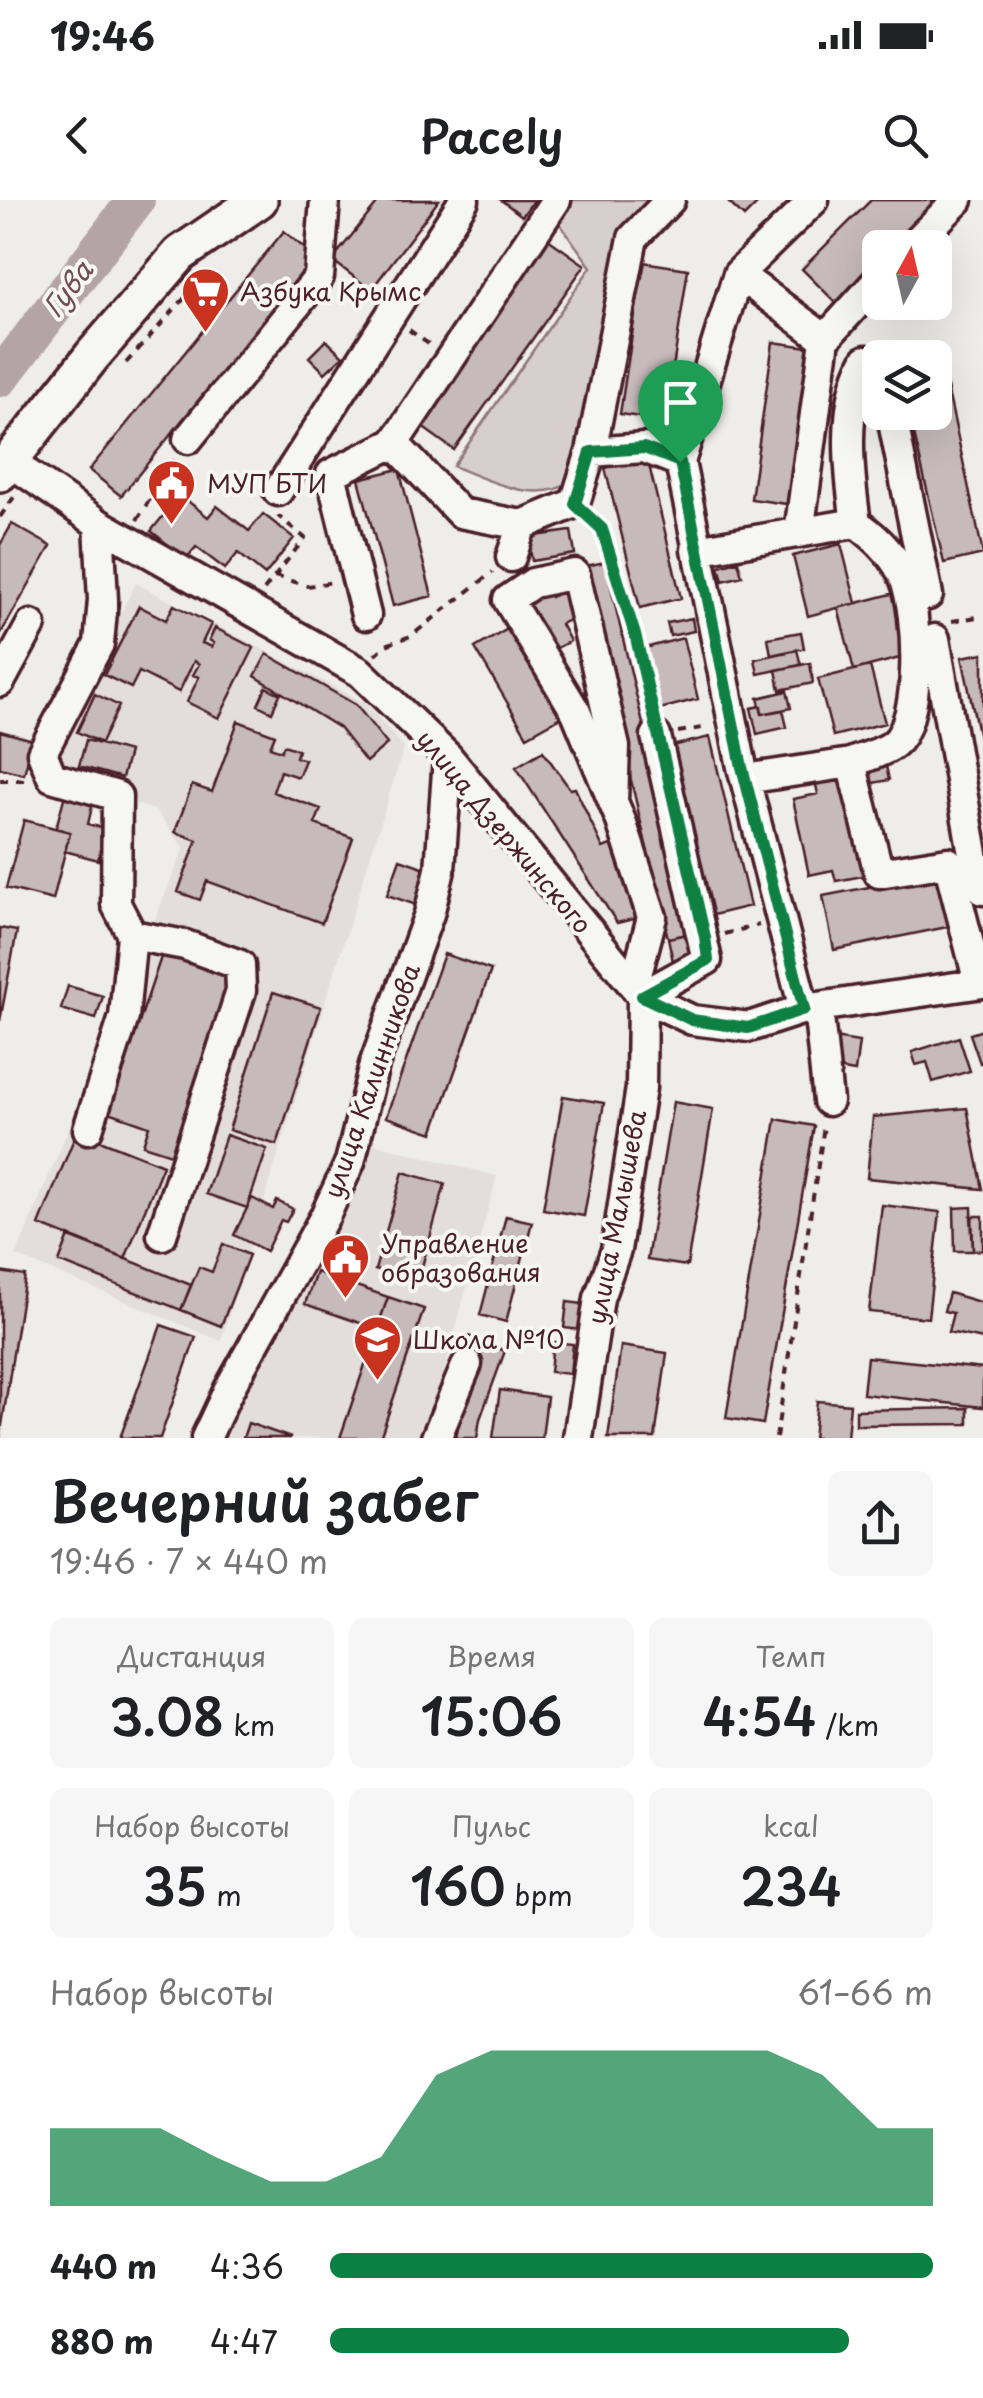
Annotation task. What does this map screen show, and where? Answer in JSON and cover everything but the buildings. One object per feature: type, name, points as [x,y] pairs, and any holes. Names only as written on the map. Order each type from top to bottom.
[{"type":"main road","points":[[12,470],[180,254],[259,200]]},
{"type":"street","points":[[188,439],[318,277],[325,200]]},
{"type":"street","points":[[278,491],[464,200]]},
{"type":"street","points":[[366,615],[331,474],[394,442],[556,200]]},
{"type":"street","points":[[394,442],[460,513],[522,525],[575,504],[591,452],[633,238],[670,200]]},
{"type":"street","points":[[814,200],[738,274],[680,462],[745,778],[781,920],[811,1008],[828,1101]]},
{"type":"street","points":[[928,230],[958,200]]},
{"type":"street","points":[[738,274],[825,339]]},
{"type":"street","points":[[800,533],[825,339],[862,298]]},
{"type":"street","points":[[745,778],[851,763],[894,744],[904,730],[918,675],[906,582],[878,539],[856,523],[847,461],[862,367]]},
{"type":"street","points":[[895,430],[928,596]]},
{"type":"street","points":[[591,452],[644,448],[680,462]]},
{"type":"street","name":"улица Дзержинского","points":[[12,470],[99,524],[360,672],[448,757],[638,991],[692,1020],[748,1028],[811,1008],[981,983]]},
{"type":"street","points":[[696,550],[856,523]]},
{"type":"street","points":[[88,1129],[124,1017],[132,936],[116,904],[117,796],[52,778],[42,753],[99,644],[103,600],[99,524]]},
{"type":"street","points":[[511,558],[522,525]]},
{"type":"street","name":"улица Малышева","points":[[578,1438],[600,1298],[616,1250],[641,1088],[638,991],[652,917],[613,802],[576,712],[508,600],[533,584],[575,574],[615,746],[613,802]]},
{"type":"street","points":[[0,682],[31,625]]},
{"type":"street","points":[[939,631],[977,876],[983,890]]},
{"type":"street","points":[[638,991],[708,960],[656,736]]},
{"type":"street","name":"улица Калинникова","points":[[206,1438],[350,1162],[374,1065],[429,914],[440,870],[448,757]]},
{"type":"street","points":[[851,763],[879,873],[948,862],[981,983]]},
{"type":"street","points":[[132,936],[185,945],[240,964],[241,990],[162,1234]]},
{"type":"street","points":[[436,1438],[467,1364]]},
{"type":"path","points":[[125,364],[216,263]]},
{"type":"path","points":[[136,521],[188,439]]},
{"type":"path","points":[[0,518],[12,470]]},
{"type":"path","points":[[278,491],[271,510],[304,538],[275,576],[308,586],[357,578]]},
{"type":"path","points":[[575,504],[602,529],[636,638],[656,736],[733,722]]},
{"type":"path","points":[[364,664],[386,645],[411,636],[511,558]]},
{"type":"path","points":[[939,631],[983,616]]},
{"type":"path","points":[[705,938],[781,920]]},
{"type":"path","points":[[776,1438],[828,1101]]},
{"type":"shaded area","points":[[566,200],[663,200],[625,236],[572,481],[559,488],[528,491],[453,466],[591,267],[555,217]]},
{"type":"shaded area","points":[[136,583],[365,703],[404,747],[221,1341],[16,1256],[184,848],[155,810],[37,773]]},
{"type":"shaded area","points":[[346,1136],[497,1176],[426,1438],[190,1438],[340,1160]]},
{"type":"waterway","name":"Гува","points":[[0,378],[136,200]]},
{"type":"place","name":"Азбука Крымс","points":[[205,334]]},
{"type":"place","name":"МУП БТИ","points":[[172,526]]},
{"type":"place","name":"Управление образования","points":[[346,1300]]},
{"type":"place","name":"Школа №10","points":[[378,1382]]},
{"type":"route","points":[[644,448],[680,462],[742,767],[804,1009],[748,1028],[692,1020],[642,996],[708,960],[705,937],[636,638],[602,529],[575,504],[591,452],[644,448]]}]
